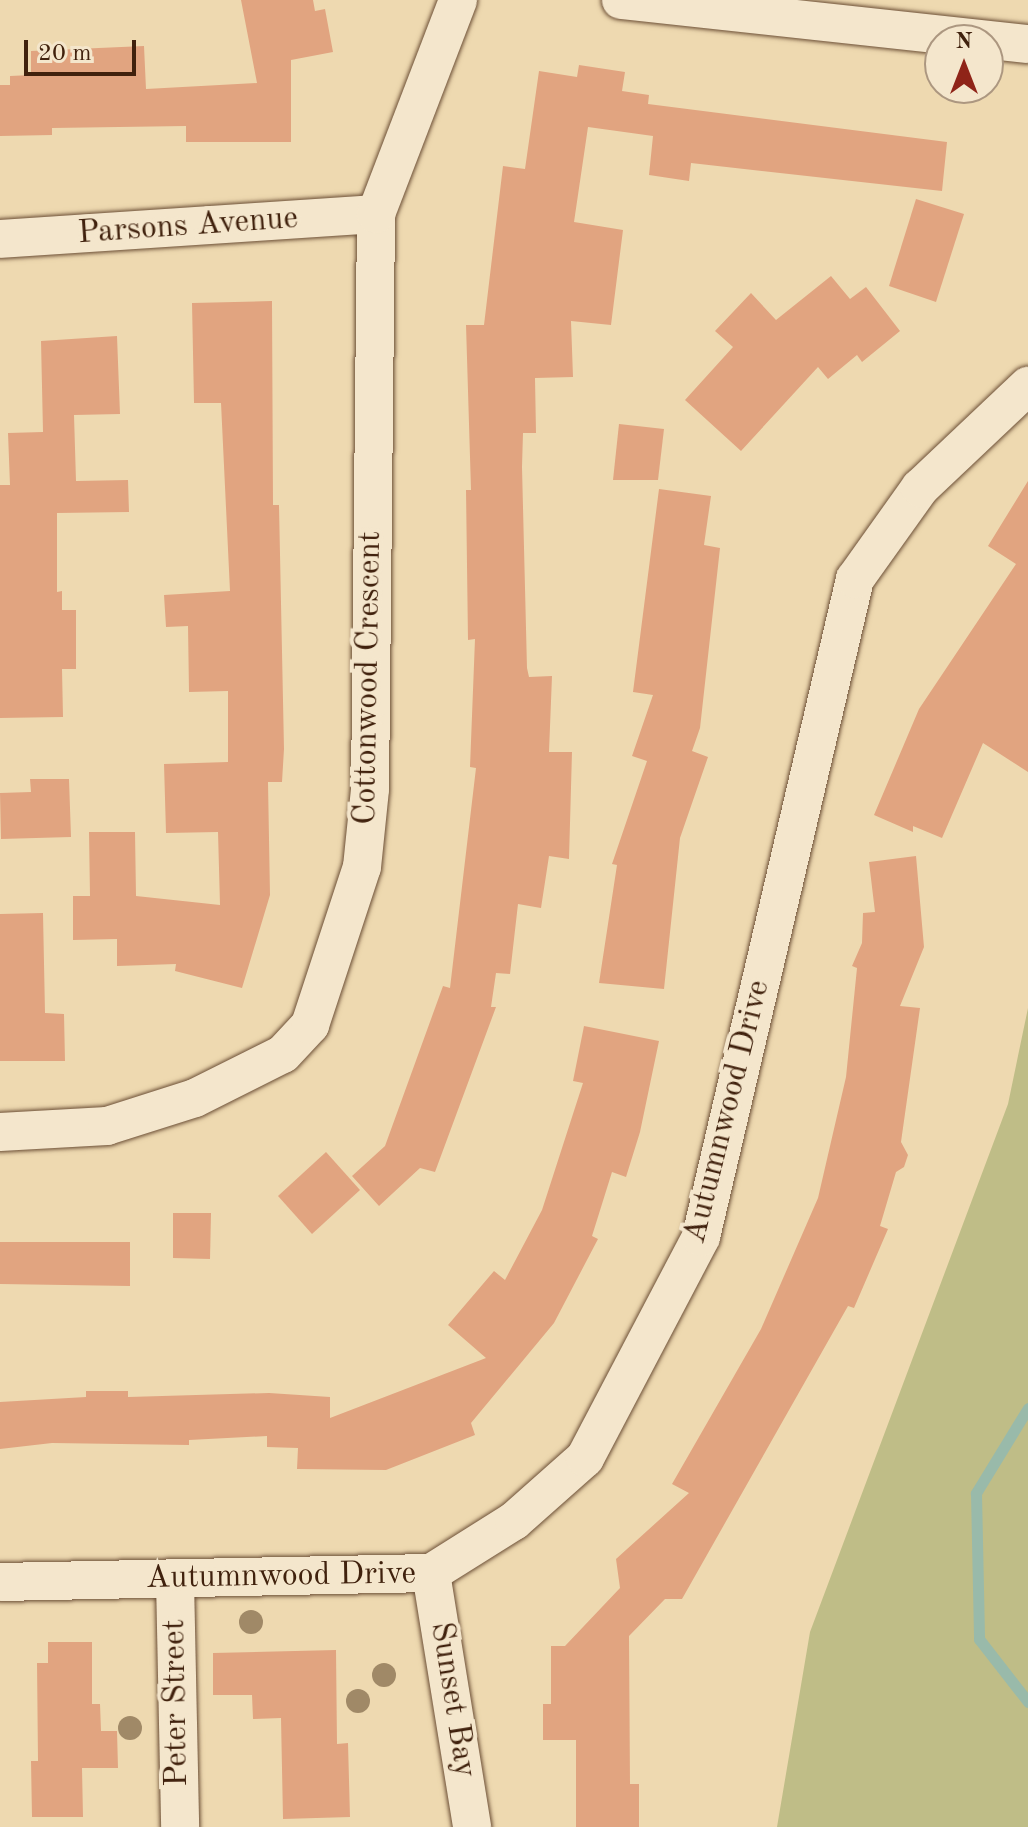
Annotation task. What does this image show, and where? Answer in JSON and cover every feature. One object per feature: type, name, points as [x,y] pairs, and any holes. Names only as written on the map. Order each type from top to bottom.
[{"type":"street","name":"Cottonwood Crescent","points":[[0,1132],[107,1126],[195,1098],[283,1054],[310,1025],[362,867],[370,789],[376,214],[458,0]]},
{"type":"street","points":[[621,0],[1028,44]]},
{"type":"street","name":"Parsons Avenue","points":[[0,239],[376,214]]},
{"type":"street","name":"Autumnwood Drive","points":[[0,1582],[431,1573],[514,1521],[585,1458],[701,1237],[855,579],[920,488],[1028,386]]},
{"type":"street","name":"Sunset Bay","points":[[431,1573],[472,1827]]},
{"type":"street","name":"Peter Street","points":[[175,1580],[180,1827]]},
{"type":"shaded area","points":[[1028,1008],[1028,1827],[777,1827],[810,1632],[1008,1104]]},
{"type":"building","points":[[241,0],[313,0],[315,11],[325,9],[333,52],[291,60],[291,142],[186,142],[186,126],[52,128],[52,135],[0,136],[0,85],[10,85],[10,76],[31,75],[31,51],[144,46],[146,89],[257,83]]},
{"type":"building","points":[[579,65],[625,72],[622,91],[649,95],[648,104],[947,142],[942,191],[691,163],[689,181],[649,175],[653,136],[588,127],[574,222],[623,230],[611,325],[571,321],[573,377],[535,378],[536,433],[523,433],[522,467],[527,668],[529,677],[552,676],[549,752],[572,752],[569,859],[549,856],[541,908],[518,904],[510,974],[496,973],[491,1007],[496,1007],[435,1172],[420,1168],[379,1206],[352,1176],[385,1146],[443,986],[450,988],[476,768],[470,767],[475,639],[468,640],[466,490],[471,490],[466,325],[484,325],[503,166],[525,169],[539,71],[577,77]]},
{"type":"building","points":[[916,199],[964,214],[936,302],[889,286]]},
{"type":"building","points":[[831,276],[850,299],[866,287],[900,331],[862,362],[857,355],[828,379],[818,367],[741,451],[685,400],[733,347],[715,331],[751,293],[776,320]]},
{"type":"building","points":[[272,301],[273,505],[279,505],[284,749],[282,782],[268,782],[270,895],[242,988],[175,971],[176,964],[117,966],[117,939],[73,940],[73,896],[90,896],[89,832],[135,832],[136,896],[220,905],[218,832],[166,833],[164,764],[228,762],[228,691],[189,692],[188,626],[166,627],[164,595],[230,591],[221,403],[194,403],[192,303]]},
{"type":"building","points":[[117,336],[120,414],[74,415],[76,481],[128,480],[129,512],[57,513],[57,592],[62,591],[62,610],[76,610],[76,669],[62,669],[63,717],[0,718],[0,485],[10,485],[8,433],[43,432],[41,341]]},
{"type":"building","points":[[619,424],[664,429],[658,480],[613,480]]},
{"type":"building","points":[[1028,481],[1028,772],[983,743],[942,838],[913,826],[913,832],[874,815],[919,709],[1016,564],[988,546]]},
{"type":"building","points":[[659,489],[711,496],[704,545],[720,548],[700,728],[692,751],[708,757],[680,838],[664,989],[599,983],[617,865],[612,864],[647,761],[632,756],[653,695],[633,692]]},
{"type":"building","points":[[30,779],[69,779],[71,837],[1,839],[0,793],[31,792]]},
{"type":"building","points":[[916,856],[924,947],[900,1006],[920,1008],[901,1142],[908,1155],[904,1167],[896,1172],[880,1226],[888,1229],[854,1308],[848,1306],[682,1599],[665,1599],[629,1636],[630,1784],[639,1784],[639,1827],[576,1827],[576,1740],[543,1740],[543,1704],[551,1704],[551,1646],[565,1646],[620,1588],[616,1559],[689,1493],[672,1484],[761,1329],[818,1198],[846,1077],[857,968],[852,966],[862,943],[863,913],[875,912],[869,862]]},
{"type":"building","points":[[43,913],[45,1013],[64,1014],[65,1061],[0,1061],[0,914]]},
{"type":"building","points":[[584,1026],[659,1041],[640,1132],[626,1177],[612,1172],[592,1236],[598,1239],[554,1323],[471,1423],[475,1435],[386,1470],[297,1469],[298,1448],[267,1447],[267,1436],[189,1440],[189,1445],[52,1443],[0,1449],[0,1402],[86,1397],[86,1391],[128,1391],[128,1397],[269,1393],[330,1397],[330,1418],[486,1358],[448,1325],[494,1271],[505,1280],[542,1210],[583,1083],[573,1081]]},
{"type":"building","points":[[326,1152],[360,1190],[312,1234],[278,1196]]},
{"type":"building","points":[[173,1213],[211,1213],[210,1259],[173,1258]]},
{"type":"building","points":[[0,1242],[130,1242],[130,1286],[0,1284]]},
{"type":"building","points":[[48,1642],[92,1642],[92,1704],[100,1704],[101,1731],[117,1731],[118,1768],[82,1768],[83,1817],[32,1817],[31,1761],[38,1761],[37,1663],[48,1663]]},
{"type":"building","points":[[336,1650],[337,1744],[348,1743],[350,1817],[283,1819],[281,1718],[253,1719],[252,1695],[213,1695],[213,1653]]},
{"type":"waterway","points":[[1028,1408],[976,1493],[979,1639],[1028,1702]]}]
